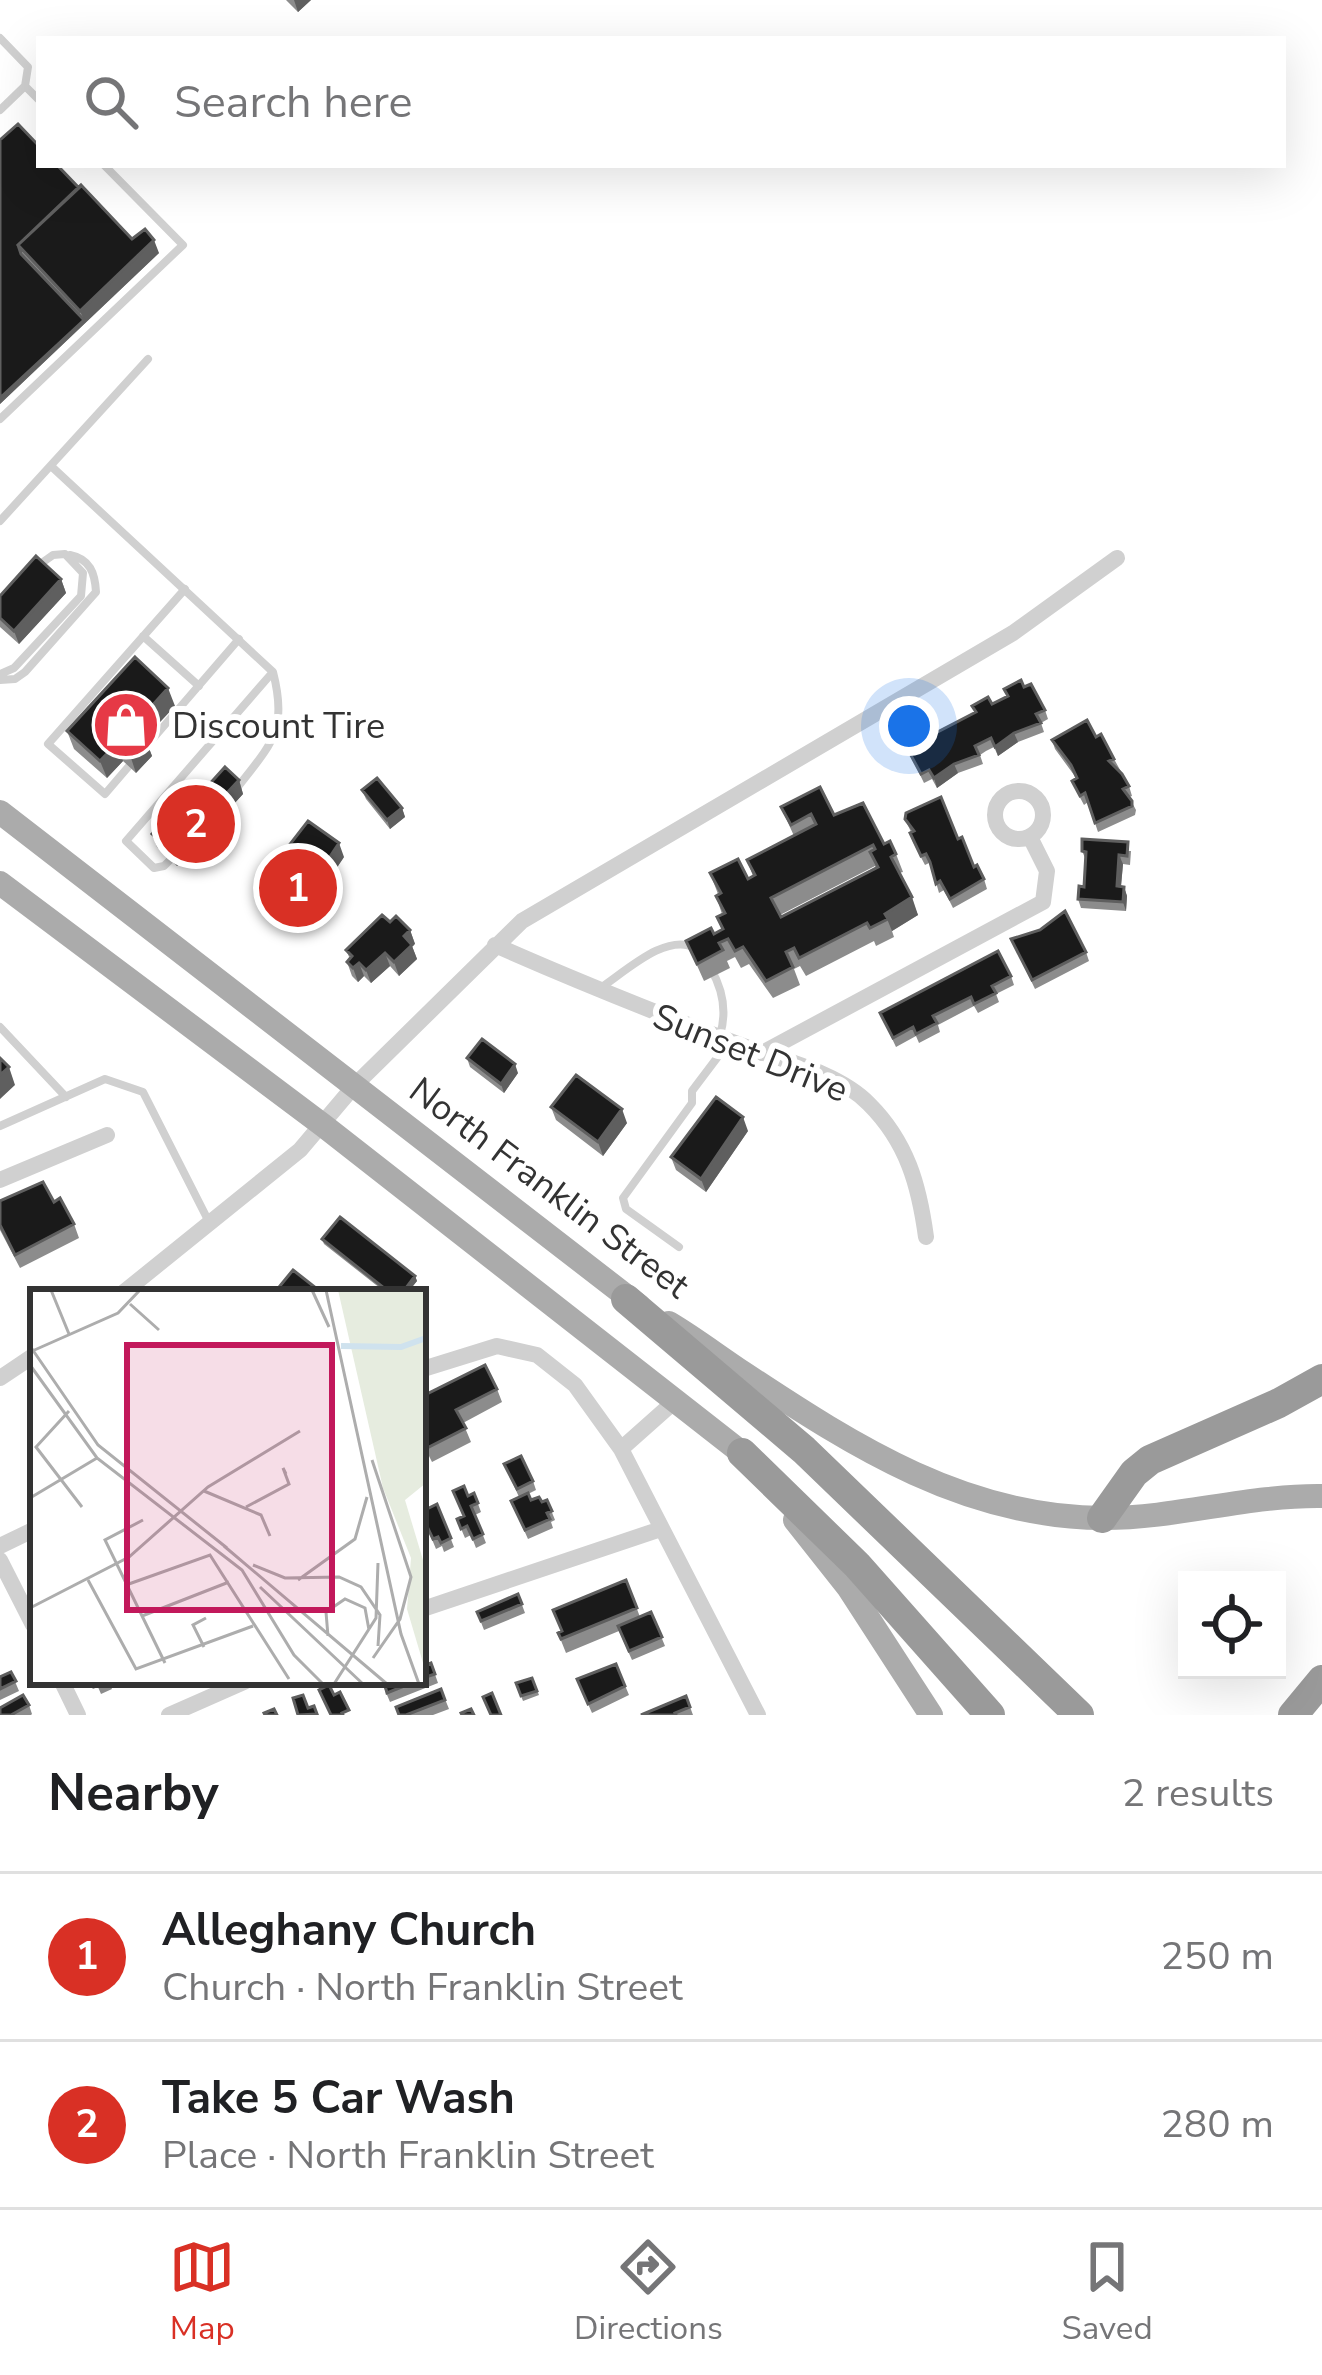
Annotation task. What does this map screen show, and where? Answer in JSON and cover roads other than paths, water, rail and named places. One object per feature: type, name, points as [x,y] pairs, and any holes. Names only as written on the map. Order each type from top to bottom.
[{"type":"highway","points":[[626,1299],[804,1450],[1079,1715]]},
{"type":"highway","points":[[1102,1518],[1134,1473],[1150,1460],[1322,1379]]},
{"type":"highway","points":[[742,1453],[856,1565],[990,1715]]},
{"type":"highway","points":[[1293,1715],[1322,1680]]},
{"type":"main road","name":"North Franklin Street","points":[[0,812],[626,1299],[700,1341],[823,1425],[927,1482],[1022,1509],[1102,1518],[1172,1515],[1256,1500],[1322,1496]]},
{"type":"main road","points":[[0,883],[324,1126],[742,1453],[848,1587],[931,1715]]},
{"type":"street","points":[[128,1289],[211,1225],[324,1126],[355,1085],[522,921],[1013,633],[1117,559]]},
{"type":"street","points":[[762,1053],[1043,902],[1047,871],[1030,837]]},
{"type":"street","name":"Sunset Drive","points":[[495,946],[826,1077],[865,1099],[892,1129],[912,1166],[926,1237]]},
{"type":"street","points":[[0,1180],[107,1135]]},
{"type":"street","points":[[426,1368],[478,1349],[517,1348],[537,1355],[575,1385],[621,1449],[758,1715]]},
{"type":"street","points":[[0,1378],[30,1358]]},
{"type":"street","points":[[621,1449],[675,1401]]},
{"type":"street","points":[[426,1608],[661,1529]]},
{"type":"street","points":[[0,1546],[30,1531]]},
{"type":"street","points":[[0,1560],[30,1619]]},
{"type":"street","points":[[64,1685],[79,1715]]},
{"type":"street","points":[[169,1715],[237,1685]]},
{"type":"lane","points":[[0,38],[28,67],[25,86],[0,110]]},
{"type":"lane","points":[[25,86],[36,97]]},
{"type":"lane","points":[[0,419],[183,244],[107,168]]},
{"type":"lane","points":[[0,521],[148,359]]},
{"type":"lane","points":[[51,466],[273,672],[280,699],[277,732],[237,788]]},
{"type":"lane","points":[[0,677],[81,596],[82,573],[65,554],[41,562],[28,576]]},
{"type":"lane","points":[[129,766],[105,794],[48,744],[185,589]]},
{"type":"lane","points":[[143,636],[199,686]]},
{"type":"lane","points":[[144,749],[239,639]]},
{"type":"lane","points":[[170,860],[154,868],[126,841],[273,672]]},
{"type":"lane","points":[[597,990],[670,944],[687,944],[702,952],[718,981],[725,1038],[692,1090],[692,1103],[623,1198],[626,1209],[680,1247]]},
{"type":"lane","points":[[0,1027],[66,1097]]},
{"type":"lane","points":[[0,1126],[105,1079],[143,1092],[211,1225]]},
{"type":"place","name":"Discount Tire","points":[[126,725]]},
{"type":"place","name":"Take 5 Car Wash","points":[[196,824]]},
{"type":"place","name":"Alleghany Church","points":[[298,888]]}]
